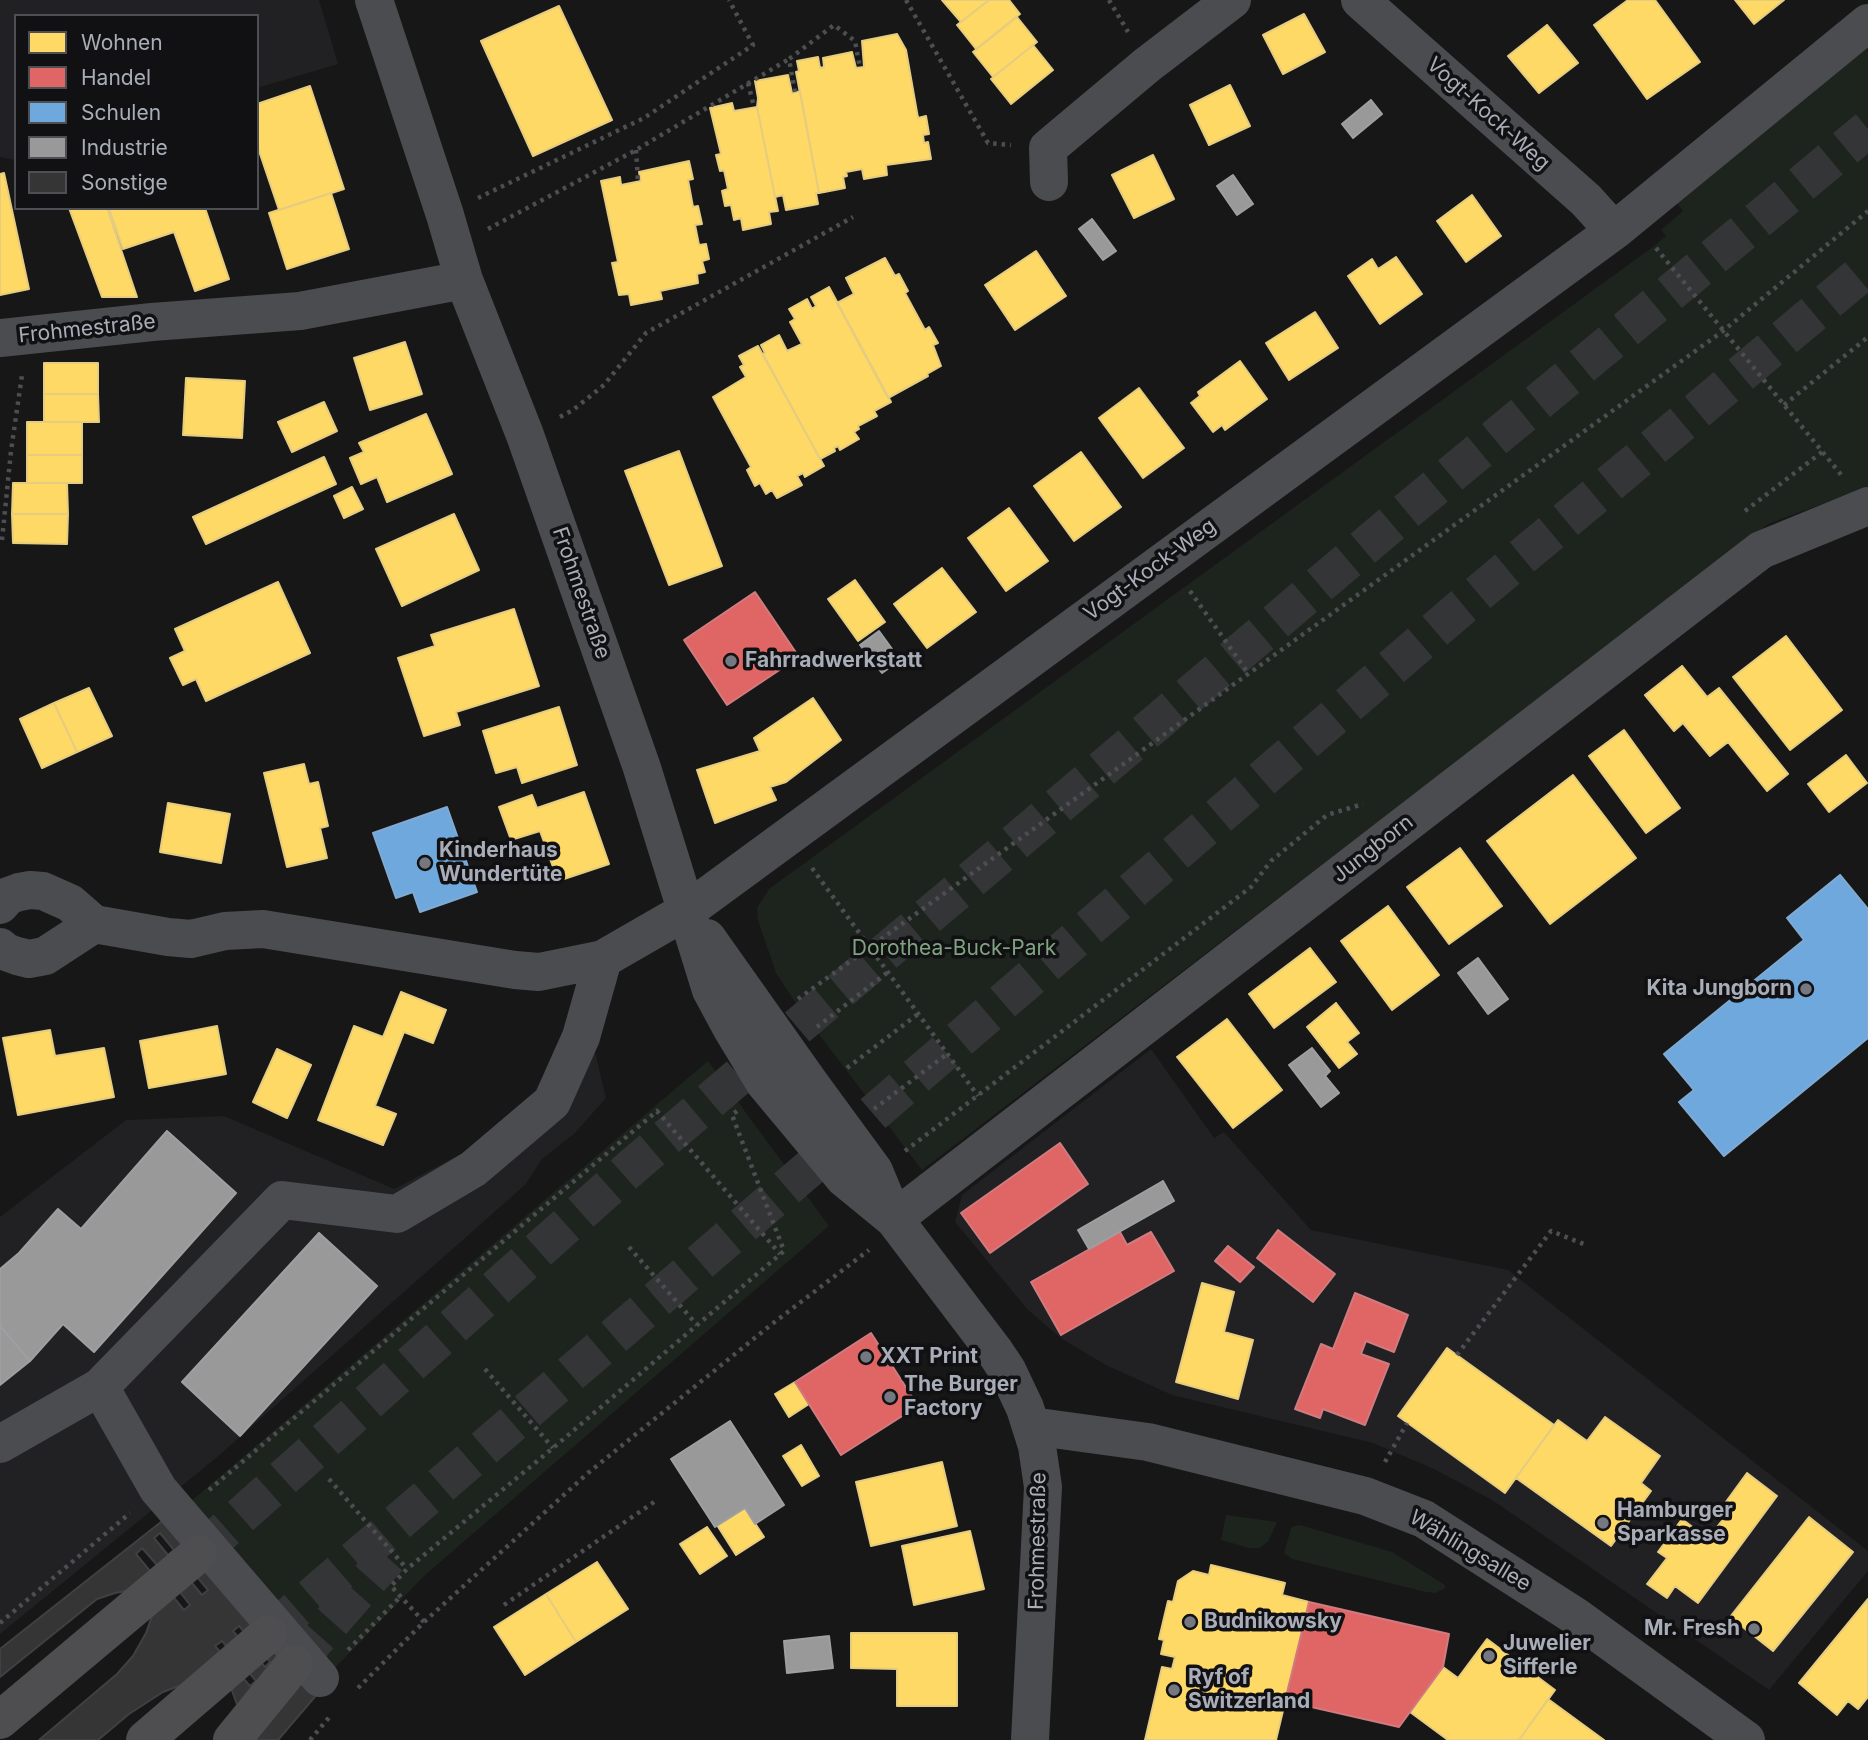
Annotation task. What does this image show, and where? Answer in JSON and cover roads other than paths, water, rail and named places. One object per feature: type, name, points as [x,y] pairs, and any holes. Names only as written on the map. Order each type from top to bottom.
[{"type":"highway","points":[[0,1720],[198,1554]]},
{"type":"highway","points":[[145,1740],[268,1634]]},
{"type":"highway","points":[[232,1740],[322,1679]]},
{"type":"street","name":"Frohmestraße","points":[[374,0],[454,247],[525,435],[638,755],[711,990],[764,1082],[844,1178],[897,1223],[1001,1361],[1017,1389],[1031,1426],[1041,1467],[1044,1508],[1030,1740]]},
{"type":"street","points":[[1048,165],[1147,65],[1232,0]]},
{"type":"street","name":"Vogt-Kock-Weg","points":[[1360,0],[1586,200],[1622,224]]},
{"type":"street","name":"Vogt-Kock-Weg","points":[[688,910],[1622,224],[1868,23]]},
{"type":"street","name":"Frohmestraße","points":[[14,337],[152,322],[300,311],[454,247]]},
{"type":"street","name":"Jungborn","points":[[897,1223],[1761,551],[1868,506]]},
{"type":"street","points":[[0,905],[8,896],[19,892],[43,891],[70,903],[94,924],[191,939],[225,931],[263,929],[539,972],[603,959],[688,910]]},
{"type":"street","name":"Frohmestraße","points":[[688,910],[874,1171],[897,1223]]},
{"type":"street","points":[[2,953],[29,959],[45,956],[94,924]]},
{"type":"street","points":[[0,1444],[100,1387],[282,1200],[397,1214],[473,1169],[552,1102],[581,1037],[603,959]]},
{"type":"street","points":[[100,1387],[158,1489],[322,1679]]},
{"type":"street","name":"Wählingsallee","points":[[1031,1426],[1148,1442],[1365,1496],[1415,1516],[1448,1533],[1575,1616],[1746,1740]]},
{"type":"tunnel","points":[[198,1554],[633,1166],[1402,515],[1868,129]]},
{"type":"tunnel","points":[[268,1634],[1462,607],[1868,268]]},
{"type":"tunnel","points":[[294,1664],[388,1558]]},
{"type":"place","name":"Fahrradwerkstatt","points":[[731,661]]},
{"type":"place","name":"Kinderhaus Wundertüte","points":[[425,863]]},
{"type":"place","name":"Kita Jungborn","points":[[1806,989]]},
{"type":"place","name":"XXT Print","points":[[866,1357]]},
{"type":"place","name":"The Burger Factory","points":[[890,1397]]},
{"type":"place","name":"Hamburger Sparkasse","points":[[1603,1523]]},
{"type":"place","name":"Budnikowsky","points":[[1190,1622]]},
{"type":"place","name":"Mr. Fresh","points":[[1754,1629]]},
{"type":"place","name":"Juwelier Sifferle","points":[[1489,1656]]},
{"type":"place","name":"Ryf of Switzerland","points":[[1174,1690]]},
{"type":"park label","name":"Dorothea-Buck-Park","points":[[954,949]]}]
